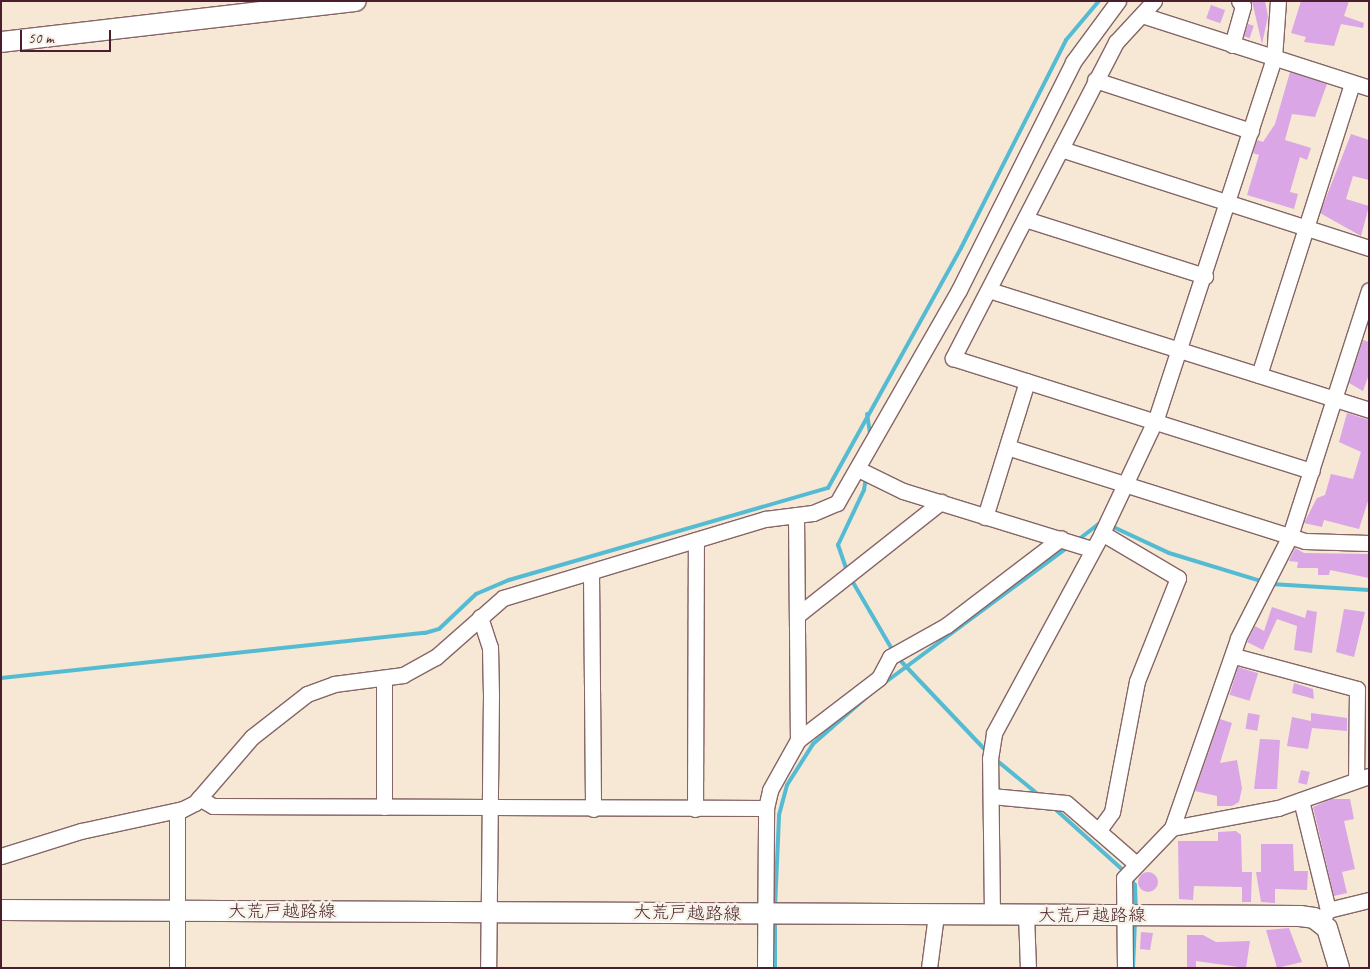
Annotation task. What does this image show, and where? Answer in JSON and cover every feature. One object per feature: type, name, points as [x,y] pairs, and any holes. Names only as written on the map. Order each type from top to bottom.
[{"type":"main road","points":[[1,42],[356,1]]},
{"type":"main road","name":"大荒戸越路線","points":[[1,910],[1324,916]]},
{"type":"main road","points":[[1324,916],[1340,968]]},
{"type":"street","points":[[1,856],[90,828],[177,812],[199,798],[252,737],[307,694],[334,684],[384,679],[403,675],[436,657],[503,598],[765,519],[796,516],[837,503],[959,290],[1073,62],[1118,1]]},
{"type":"street","points":[[1154,1],[1116,42],[953,358],[1156,419],[1312,471]]},
{"type":"street","points":[[1232,45],[1243,6],[1239,1]]},
{"type":"street","points":[[992,915],[991,796],[994,732],[1102,533],[1156,419],[1181,350],[1274,58],[1280,32],[1278,1]]},
{"type":"street","points":[[1142,15],[1369,88]]},
{"type":"street","points":[[1096,80],[1251,131]]},
{"type":"street","points":[[1259,375],[1352,83]]},
{"type":"street","points":[[1061,149],[1369,248]]},
{"type":"street","points":[[1025,219],[1205,276]]},
{"type":"street","points":[[989,290],[1369,410]]},
{"type":"street","points":[[1125,968],[1126,915],[1124,878],[1135,863],[1172,828],[1234,656],[1238,638],[1290,536],[1334,399],[1363,329],[1369,290]]},
{"type":"street","points":[[985,517],[1028,381]]},
{"type":"street","points":[[1007,447],[1305,541],[1369,543]]},
{"type":"street","points":[[858,469],[903,491],[985,517],[1061,538],[1092,550]]},
{"type":"street","points":[[799,614],[941,502]]},
{"type":"street","points":[[796,516],[799,614],[798,740]]},
{"type":"street","points":[[1099,830],[1112,812],[1137,681],[1178,578],[1102,533]]},
{"type":"street","points":[[765,968],[766,808],[770,790],[798,740],[879,678],[890,657],[947,625],[1061,538]]},
{"type":"street","points":[[695,809],[696,540]]},
{"type":"street","points":[[591,573],[593,809]]},
{"type":"street","points":[[480,617],[490,647],[488,968]]},
{"type":"street","points":[[1172,828],[1300,800],[1362,778],[1357,689],[1234,656]]},
{"type":"street","points":[[384,679],[384,807]]},
{"type":"street","points":[[991,796],[1054,798],[1066,803],[1135,863]]},
{"type":"street","points":[[199,798],[212,806],[593,809],[766,808]]},
{"type":"street","points":[[1300,800],[1324,916],[1369,900]]},
{"type":"street","points":[[177,812],[177,968]]},
{"type":"street","points":[[929,968],[936,914]]},
{"type":"street","points":[[1026,914],[1028,968]]},
{"type":"building","points":[[1252,1],[1265,1],[1268,16],[1262,44]]},
{"type":"building","points":[[1301,1],[1349,1],[1344,16],[1364,23],[1363,28],[1341,24],[1334,46],[1304,42],[1306,37],[1291,33]]},
{"type":"building","points":[[1211,5],[1225,10],[1220,23],[1206,18]]},
{"type":"building","points":[[1248,24],[1254,26],[1250,38],[1244,36]]},
{"type":"building","points":[[1290,72],[1327,84],[1315,117],[1292,114],[1285,140],[1311,148],[1307,160],[1300,157],[1290,192],[1298,194],[1294,209],[1247,195],[1259,155],[1253,153],[1257,140],[1263,142],[1275,124]]},
{"type":"building","points":[[1351,134],[1369,140],[1369,180],[1353,176],[1346,199],[1369,206],[1361,236],[1320,213]]},
{"type":"building","points":[[1363,340],[1369,342],[1369,374],[1363,391],[1349,383]]},
{"type":"building","points":[[1347,413],[1369,420],[1369,498],[1359,529],[1324,520],[1322,527],[1304,523],[1317,498],[1325,495],[1331,474],[1353,479],[1361,452],[1339,442]]},
{"type":"building","points":[[1295,548],[1304,553],[1369,554],[1369,578],[1330,570],[1329,575],[1318,575],[1318,568],[1297,568],[1298,562],[1289,561]]},
{"type":"building","points":[[1272,607],[1305,618],[1307,610],[1317,612],[1312,653],[1294,650],[1297,626],[1277,619],[1263,650],[1247,642],[1255,626],[1264,631]]},
{"type":"building","points":[[1344,609],[1365,612],[1354,657],[1336,652]]},
{"type":"building","points":[[1238,667],[1258,673],[1250,701],[1230,695]]},
{"type":"building","points":[[1294,683],[1313,689],[1314,699],[1292,693]]},
{"type":"building","points":[[1248,713],[1260,715],[1257,731],[1245,729]]},
{"type":"building","points":[[1311,713],[1347,718],[1347,731],[1312,728],[1308,749],[1287,746],[1292,717],[1311,721]]},
{"type":"building","points":[[1220,719],[1232,723],[1220,763],[1237,760],[1242,788],[1239,802],[1232,806],[1217,806],[1217,796],[1195,791]]},
{"type":"building","points":[[1260,739],[1280,740],[1277,789],[1254,789]]},
{"type":"building","points":[[1301,770],[1310,772],[1307,785],[1298,783]]},
{"type":"building","points":[[1331,799],[1350,799],[1354,819],[1344,821],[1355,869],[1342,872],[1347,893],[1334,896],[1313,807]]},
{"type":"building","points":[[1236,831],[1241,835],[1242,872],[1252,872],[1251,902],[1242,902],[1242,887],[1194,886],[1193,900],[1179,899],[1178,841],[1218,841],[1218,832]]},
{"type":"building","points":[[1261,844],[1293,844],[1294,871],[1308,871],[1307,890],[1275,889],[1275,903],[1261,902],[1256,872],[1261,872]]},
{"type":"building","points":[[1148,872],[1155,875],[1158,882],[1155,889],[1148,892],[1141,889],[1138,882],[1141,875]]},
{"type":"building","points":[[1289,928],[1302,962],[1277,968],[1266,930]]},
{"type":"building","points":[[1141,932],[1153,933],[1150,950],[1140,949]]},
{"type":"building","points":[[1187,935],[1203,935],[1216,942],[1250,941],[1246,968],[1196,961],[1196,968],[1187,968]]},
{"type":"waterway","points":[[1,678],[425,633],[439,629],[476,594],[509,580],[828,488],[961,248],[1066,40],[1099,1]]},
{"type":"waterway","points":[[867,414],[870,434]]},
{"type":"waterway","points":[[847,571],[838,545],[864,490],[866,478]]},
{"type":"waterway","points":[[1078,540],[1100,523]]},
{"type":"waterway","points":[[1109,525],[1169,553],[1264,582]]},
{"type":"waterway","points":[[883,684],[1068,547]]},
{"type":"waterway","points":[[851,579],[893,651]]},
{"type":"waterway","points":[[1271,584],[1369,590]]},
{"type":"waterway","points":[[897,657],[988,753]]},
{"type":"waterway","points":[[775,908],[779,815],[787,785],[813,744],[875,690]]},
{"type":"waterway","points":[[995,759],[1040,796]]},
{"type":"waterway","points":[[1054,808],[1125,872]]},
{"type":"waterway","points":[[1129,878],[1135,885],[1136,908]]},
{"type":"waterway","points":[[775,920],[775,968]]},
{"type":"waterway","points":[[1133,968],[1135,920]]}]
